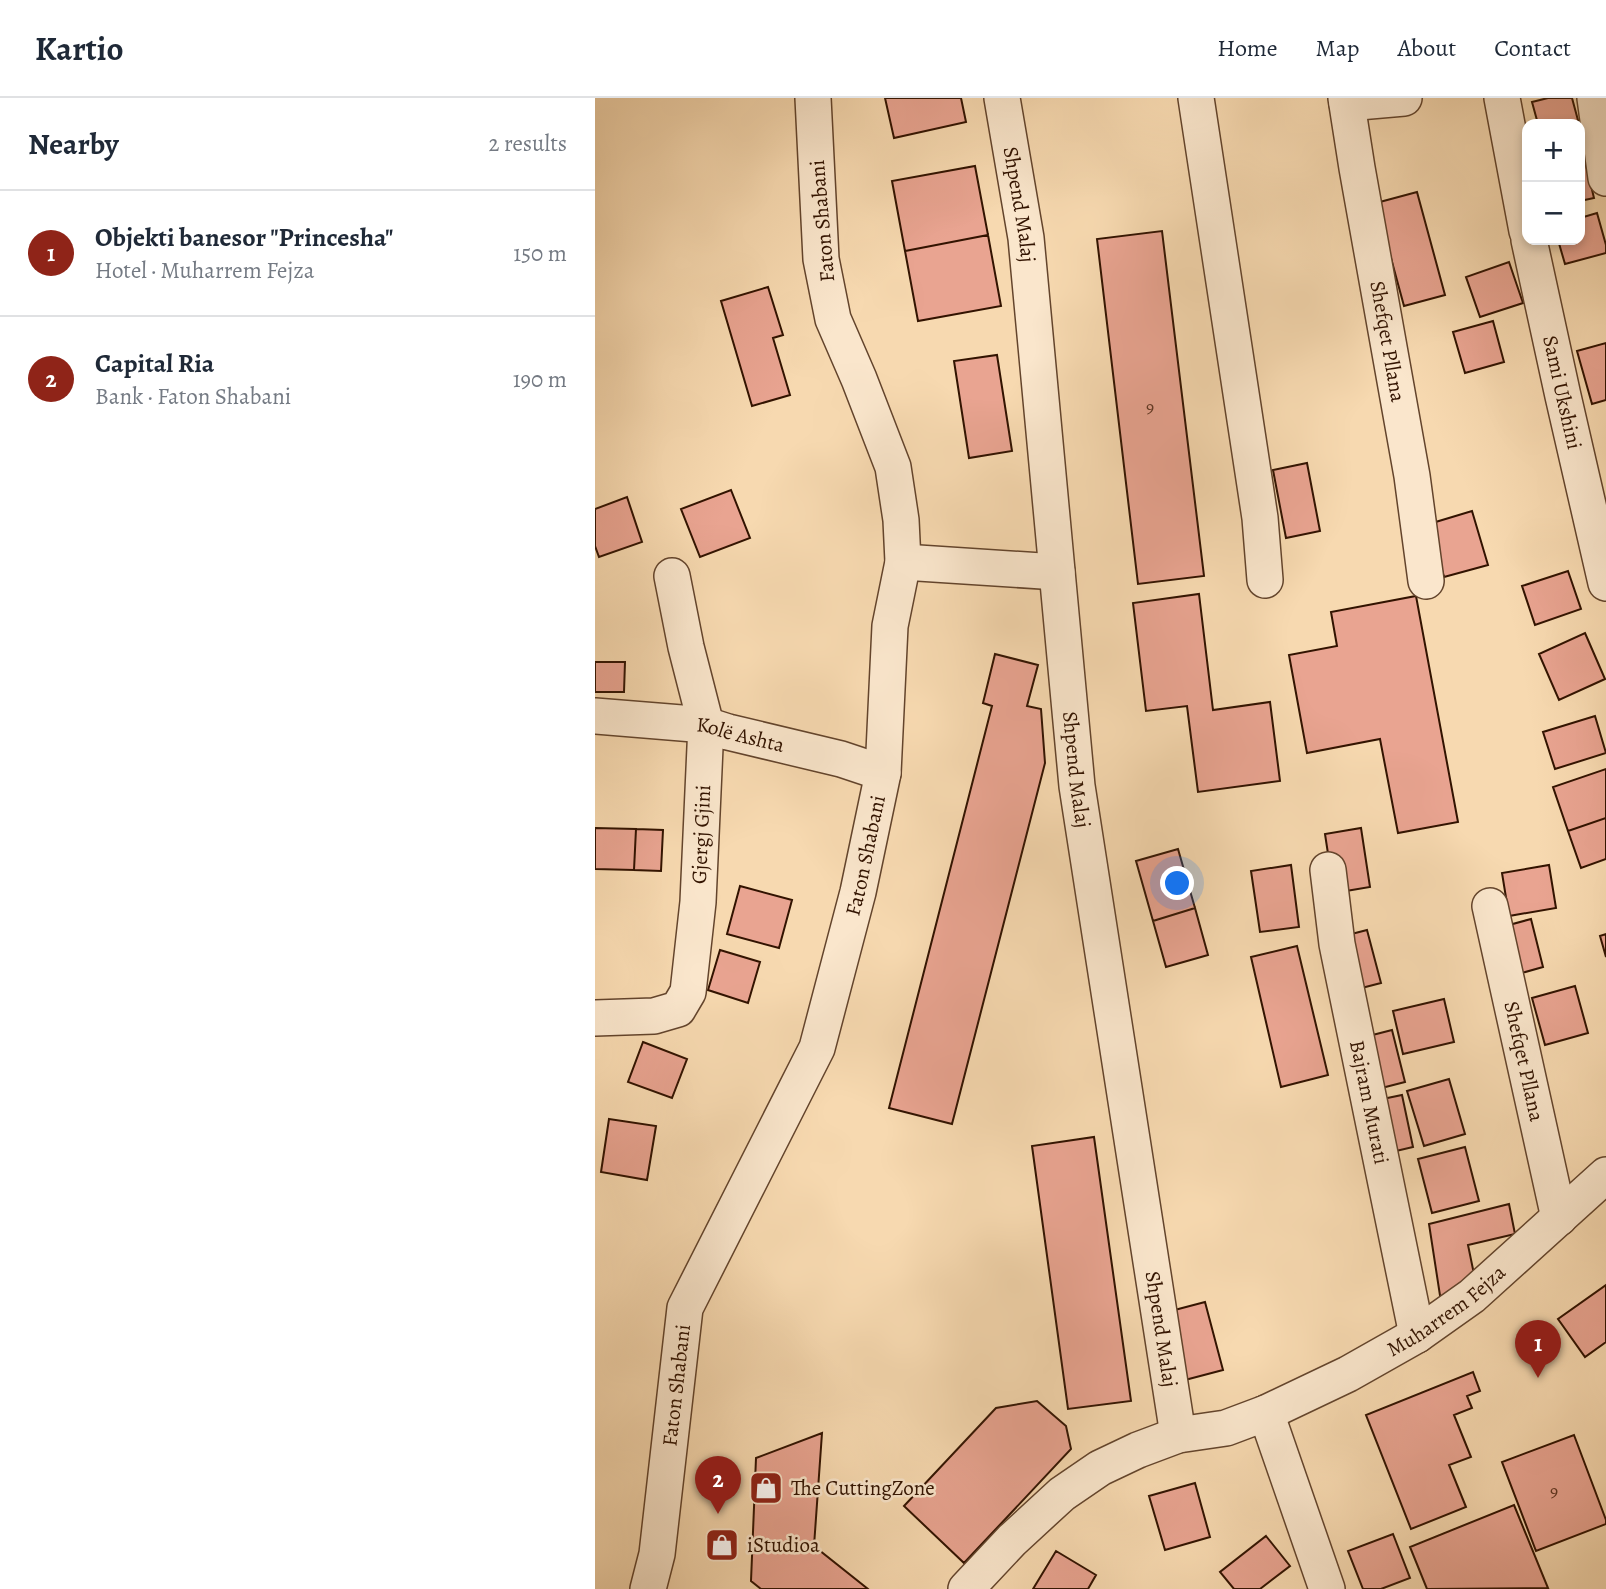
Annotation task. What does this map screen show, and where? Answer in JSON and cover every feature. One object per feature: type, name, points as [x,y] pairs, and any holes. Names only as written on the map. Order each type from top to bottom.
[{"type":"street","name":"Faton Shabani","points":[[648,1589],[657,1555],[685,1308],[817,1048],[858,892],[883,773],[890,626],[903,562],[901,520],[893,467],[833,319],[821,259],[813,98]]},
{"type":"street","name":"Shpend Malaj","points":[[1002,98],[1026,239],[1077,786],[1178,1435]]},
{"type":"street","points":[[1196,98],[1260,518],[1265,580]]},
{"type":"street","points":[[1346,100],[1404,98]]},
{"type":"street","points":[[1502,98],[1522,204]]},
{"type":"street","points":[[1595,98],[1606,178]]},
{"type":"street","name":"Shefqet Pllana","points":[[1346,100],[1412,476],[1426,581]]},
{"type":"street","name":"Sami Ukshini","points":[[1530,245],[1606,583]]},
{"type":"street","points":[[903,562],[1057,572]]},
{"type":"street","name":"Gjergj Gjini","points":[[595,1018],[654,1016],[678,1009],[688,992],[698,902],[706,725],[671,576]]},
{"type":"street","name":"Kolë Ashta","points":[[595,716],[706,725],[841,759],[883,773]]},
{"type":"street","name":"Bajram Murati","points":[[1328,870],[1339,957],[1417,1335]]},
{"type":"street","name":"Shefqet Pllana","points":[[1490,906],[1559,1218]]},
{"type":"street","name":"Muharrem Fejza","points":[[966,1589],[1012,1540],[1062,1494],[1100,1468],[1178,1435],[1226,1428],[1266,1413],[1348,1374],[1417,1335],[1472,1296],[1606,1175]]},
{"type":"street","points":[[1266,1413],[1327,1589]]},
{"type":"building","points":[[885,98],[961,98],[966,122],[894,138]]},
{"type":"building","points":[[1548,98],[1572,98],[1578,119],[1537,119],[1532,102]]},
{"type":"building","points":[[1585,161],[1594,198],[1585,200]]},
{"type":"building","points":[[975,166],[988,235],[905,251],[892,181]]},
{"type":"building","points":[[1417,192],[1445,295],[1404,306],[1376,203]]},
{"type":"building","points":[[1597,213],[1606,253],[1565,264],[1559,245],[1585,245],[1585,217]]},
{"type":"building","points":[[1162,231],[1204,576],[1138,584],[1097,239]]},
{"type":"building","points":[[988,235],[1001,306],[918,321],[905,251]]},
{"type":"building","points":[[1509,262],[1523,303],[1480,317],[1466,277]]},
{"type":"building","points":[[768,287],[783,335],[773,338],[790,395],[752,406],[721,301]]},
{"type":"building","points":[[1493,321],[1504,362],[1465,373],[1453,332]]},
{"type":"building","points":[[1606,343],[1606,400],[1592,404],[1577,351]]},
{"type":"building","points":[[997,355],[1012,451],[969,458],[954,361]]},
{"type":"building","points":[[1307,463],[1320,531],[1286,538],[1273,470]]},
{"type":"building","points":[[731,490],[750,538],[700,557],[681,509]]},
{"type":"building","points":[[627,497],[642,542],[599,557],[595,546],[595,509]]},
{"type":"building","points":[[1472,511],[1488,565],[1444,577],[1429,524]]},
{"type":"building","points":[[1568,571],[1581,609],[1535,625],[1522,586]]},
{"type":"building","points":[[1199,594],[1213,710],[1270,702],[1280,781],[1198,792],[1187,706],[1146,711],[1133,603]]},
{"type":"building","points":[[1416,596],[1458,822],[1398,833],[1380,739],[1307,753],[1289,655],[1337,646],[1331,612]]},
{"type":"building","points":[[1585,633],[1605,679],[1559,700],[1539,654]]},
{"type":"building","points":[[995,654],[1038,665],[1027,706],[1041,709],[1045,763],[952,1124],[889,1108],[992,706],[983,703]]},
{"type":"building","points":[[595,662],[625,662],[624,692],[595,692]]},
{"type":"building","points":[[1595,716],[1606,753],[1555,769],[1543,732]]},
{"type":"building","points":[[1606,769],[1606,818],[1568,831],[1553,787]]},
{"type":"building","points":[[1606,818],[1606,859],[1581,868],[1568,831]]},
{"type":"building","points":[[595,828],[636,829],[634,870],[595,869]]},
{"type":"building","points":[[1361,828],[1370,887],[1334,893],[1325,834]]},
{"type":"building","points":[[636,829],[663,830],[661,871],[634,870]]},
{"type":"building","points":[[1178,849],[1195,908],[1153,921],[1136,861]]},
{"type":"building","points":[[1291,865],[1299,927],[1260,932],[1251,871]]},
{"type":"building","points":[[1549,865],[1556,908],[1509,916],[1502,873]]},
{"type":"building","points":[[740,886],[792,900],[779,948],[727,934]]},
{"type":"building","points":[[1195,908],[1208,955],[1166,967],[1153,921]]},
{"type":"building","points":[[1531,919],[1543,967],[1511,976],[1498,928]]},
{"type":"building","points":[[1367,930],[1381,983],[1346,992],[1332,939]]},
{"type":"building","points":[[1606,934],[1606,957],[1600,936]]},
{"type":"building","points":[[1297,946],[1328,1075],[1281,1087],[1251,957]]},
{"type":"building","points":[[720,950],[760,962],[748,1003],[708,990]]},
{"type":"building","points":[[1575,986],[1588,1033],[1545,1045],[1532,998]]},
{"type":"building","points":[[1444,999],[1454,1042],[1403,1054],[1393,1011]]},
{"type":"building","points":[[1392,1030],[1405,1082],[1366,1092],[1353,1040]]},
{"type":"building","points":[[643,1042],[687,1059],[672,1098],[628,1082]]},
{"type":"building","points":[[1449,1079],[1465,1134],[1424,1146],[1407,1091]]},
{"type":"building","points":[[1402,1095],[1413,1147],[1379,1155],[1368,1102]]},
{"type":"building","points":[[609,1119],[656,1126],[647,1180],[601,1172]]},
{"type":"building","points":[[1094,1137],[1131,1401],[1068,1409],[1032,1146]]},
{"type":"building","points":[[1465,1147],[1479,1201],[1432,1213],[1418,1159]]},
{"type":"building","points":[[1509,1204],[1515,1234],[1468,1245],[1475,1279],[1441,1302],[1429,1224]]},
{"type":"building","points":[[1606,1285],[1606,1342],[1585,1357],[1558,1319]]},
{"type":"building","points":[[1205,1302],[1223,1370],[1185,1380],[1167,1312]]},
{"type":"building","points":[[1473,1372],[1480,1391],[1467,1396],[1472,1408],[1454,1415],[1471,1457],[1449,1465],[1466,1507],[1411,1529],[1366,1415]]},
{"type":"building","points":[[1037,1401],[1066,1426],[1071,1449],[964,1563],[904,1506],[996,1408]]},
{"type":"building","points":[[822,1433],[814,1546],[868,1589],[761,1589],[751,1581],[756,1458]]},
{"type":"building","points":[[1574,1435],[1606,1524],[1536,1551],[1502,1462]]},
{"type":"building","points":[[1195,1483],[1210,1537],[1165,1550],[1149,1496]]},
{"type":"building","points":[[1514,1505],[1548,1588],[1427,1589],[1410,1547]]},
{"type":"building","points":[[1393,1534],[1410,1578],[1381,1589],[1363,1589],[1348,1551]]},
{"type":"building","points":[[1266,1536],[1290,1566],[1260,1589],[1234,1589],[1220,1572]]},
{"type":"building","points":[[1056,1551],[1096,1575],[1088,1589],[1033,1589]]},
{"type":"place","name":"Objekti banesor \"Princesha\"","points":[[1538,1378]]},
{"type":"place","name":"The CuttingZone","points":[[766,1488]]},
{"type":"place","name":"Capital Ria","points":[[718,1514]]},
{"type":"place","name":"iStudioa","points":[[722,1545]]}]
